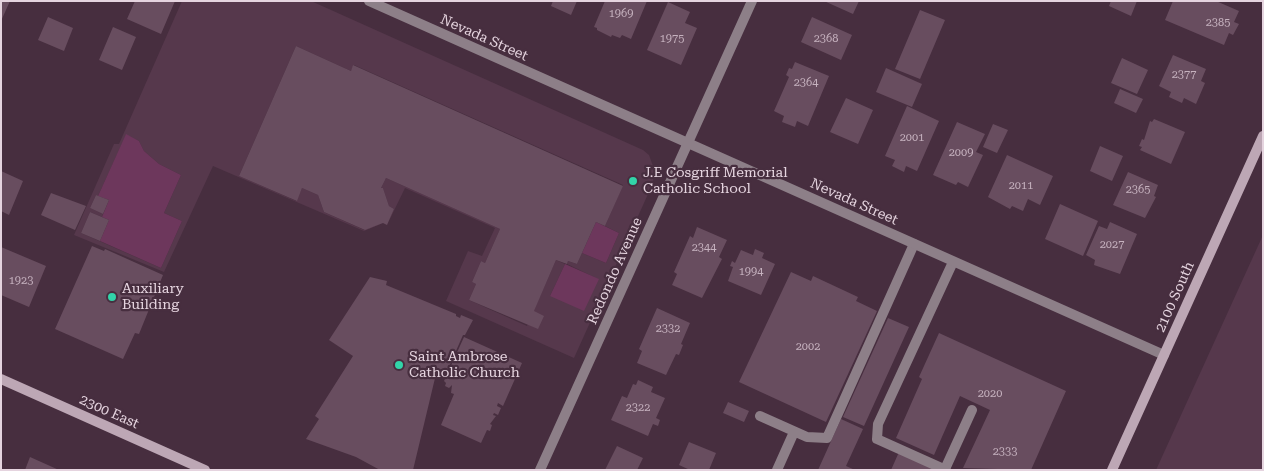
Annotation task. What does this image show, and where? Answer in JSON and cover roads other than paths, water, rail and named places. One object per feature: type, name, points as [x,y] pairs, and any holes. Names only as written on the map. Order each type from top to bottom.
[{"type":"street","name":"Nevada Street","points":[[368,1],[1164,355]]},
{"type":"street","name":"Redondo Avenue","points":[[540,470],[752,1]]},
{"type":"street","name":"2100 South","points":[[1112,470],[1263,136]]},
{"type":"street","points":[[760,416],[807,438],[827,438],[914,244]]},
{"type":"street","points":[[953,262],[878,424],[877,439],[946,470],[972,410]]},
{"type":"street","name":"2300 East","points":[[1,379],[205,470]]},
{"type":"street","points":[[777,470],[794,432]]},
{"type":"place","name":"J.E Cosgriff Memorial Catholic School","points":[[633,181]]},
{"type":"place","name":"Auxiliary Building","points":[[112,297]]},
{"type":"place","name":"Saint Ambrose Catholic Church","points":[[399,365]]}]
